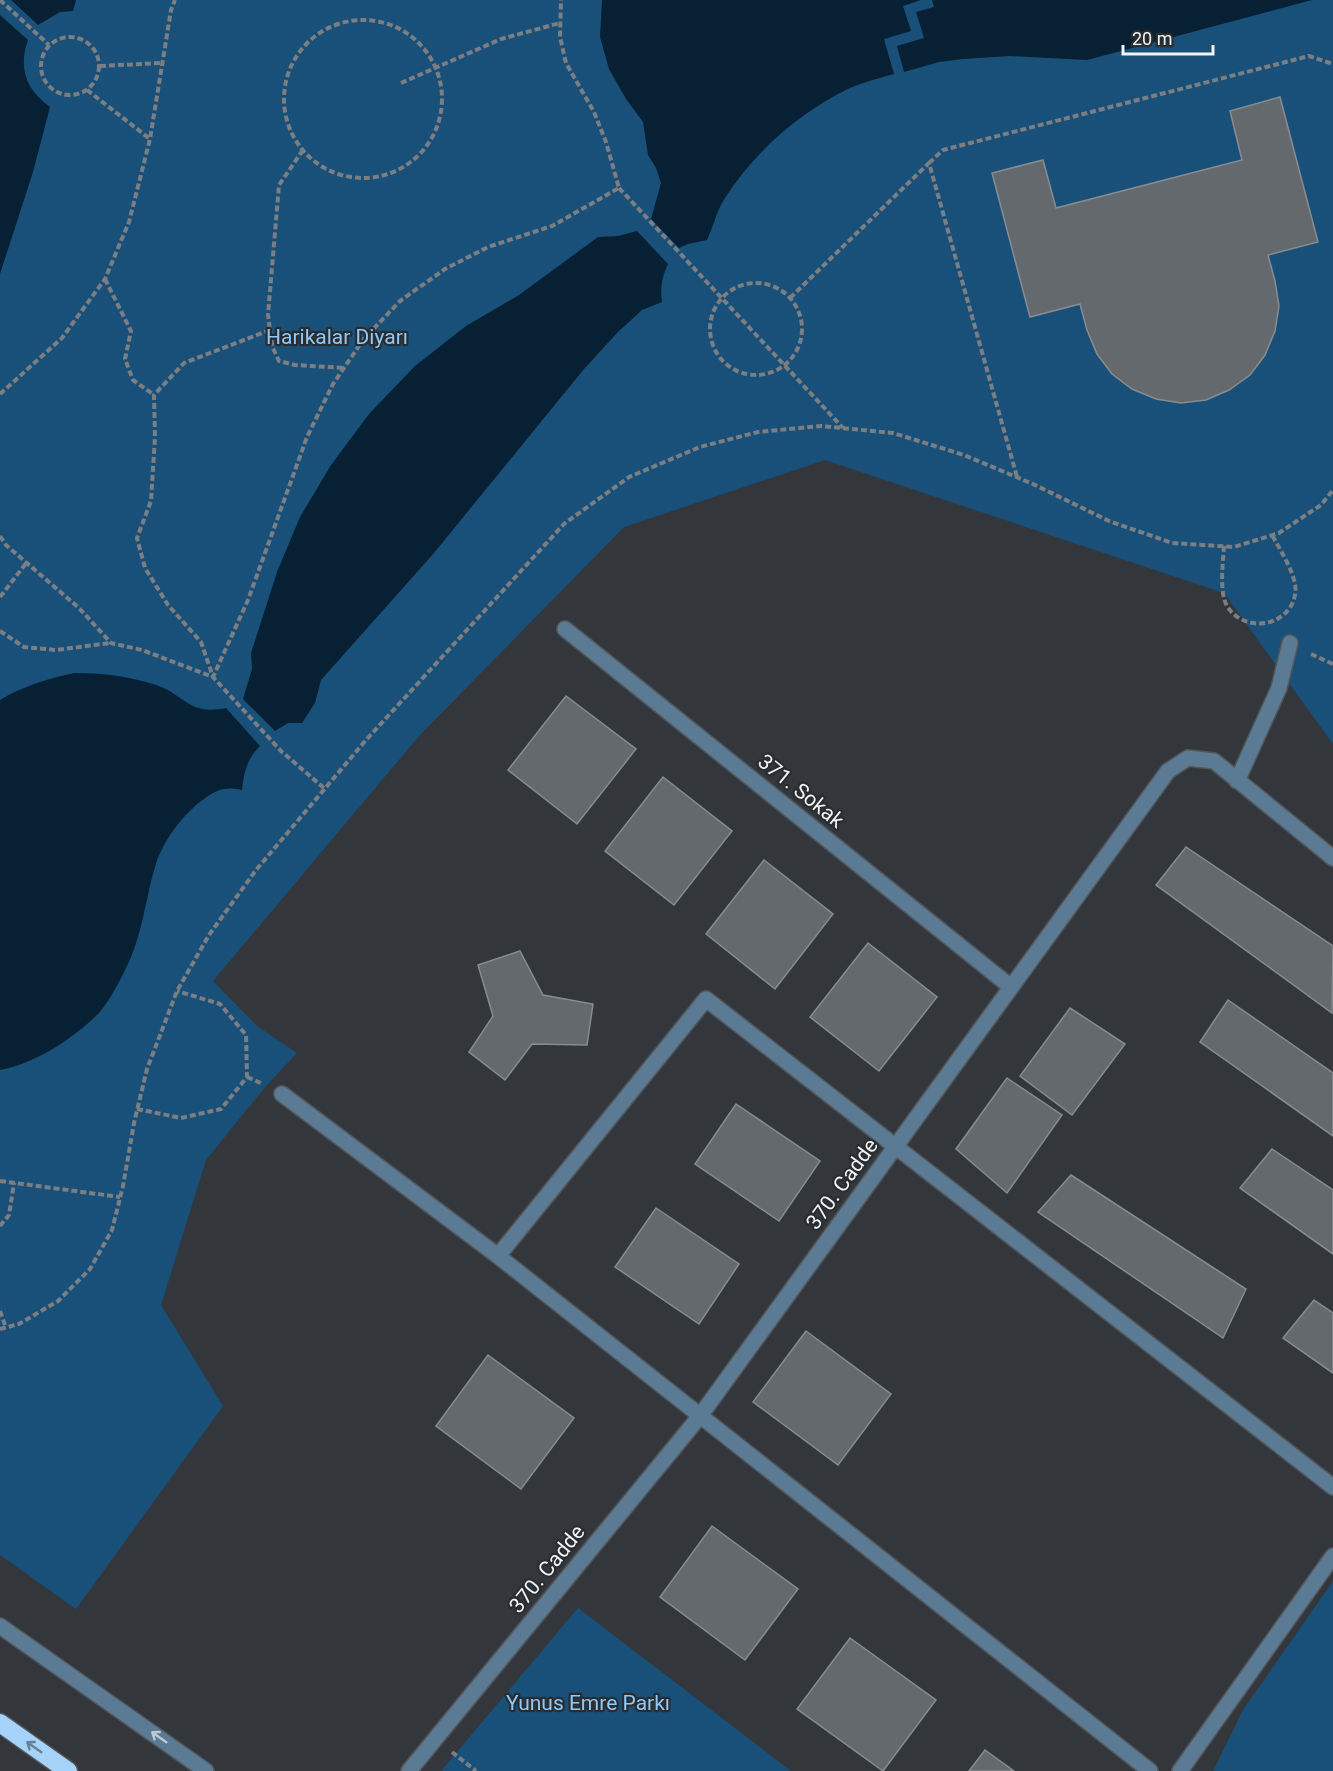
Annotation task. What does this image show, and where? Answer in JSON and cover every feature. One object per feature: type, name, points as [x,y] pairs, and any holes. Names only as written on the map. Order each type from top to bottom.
[{"type":"highway","points":[[0,1723],[68,1771]]},
{"type":"street","name":"371. Sokak","points":[[565,628],[1011,987]]},
{"type":"street","points":[[1237,781],[1279,688],[1290,643]]},
{"type":"street","name":"370. Cadde","points":[[409,1771],[700,1416],[1168,771],[1188,758],[1214,761],[1333,858]]},
{"type":"street","points":[[498,1256],[706,999],[1333,1487]]},
{"type":"street","points":[[282,1094],[498,1256],[1150,1771]]},
{"type":"street","points":[[1179,1771],[1333,1556]]},
{"type":"street","points":[[0,1626],[206,1771]]},
{"type":"path","points":[[0,0],[49,45]]},
{"type":"path","points":[[0,394],[62,338],[105,279],[129,222],[150,139],[161,63],[175,0]]},
{"type":"path","points":[[561,0],[560,37],[566,63],[594,112],[606,142],[619,188],[843,428]]},
{"type":"path","points":[[357,21],[384,24],[401,31],[428,55],[439,80],[441,98],[437,125],[423,149],[403,167],[377,176],[350,176],[324,167],[303,150],[292,135],[286,117],[284,91],[288,73],[296,56],[322,31],[339,24],[357,21]]},
{"type":"path","points":[[401,83],[501,39],[560,23]]},
{"type":"path","points":[[79,37],[94,49],[100,66],[94,83],[87,90],[70,95],[61,94],[47,85],[40,65],[43,53],[49,45],[61,38],[79,37]]},
{"type":"path","points":[[790,298],[943,150],[1309,56],[1333,64]]},
{"type":"path","points":[[100,66],[161,63]]},
{"type":"path","points":[[87,90],[150,139]]},
{"type":"path","points":[[303,150],[279,185],[268,315],[272,346],[279,361],[294,365],[344,368]]},
{"type":"path","points":[[929,163],[1017,477]]},
{"type":"path","points":[[213,677],[248,600],[307,437],[333,384],[363,340],[400,301],[445,269],[488,247],[552,226],[619,188]]},
{"type":"path","points":[[105,279],[131,331],[125,359],[133,380],[154,395]]},
{"type":"path","points":[[756,283],[775,287],[790,298],[802,320],[800,345],[785,366],[760,376],[733,370],[720,357],[714,350],[710,322],[722,298],[737,287],[756,283]]},
{"type":"path","points":[[270,330],[184,363],[154,395],[155,437],[151,501],[137,538],[145,568],[168,605],[201,642],[213,677],[281,751],[325,789]]},
{"type":"path","points":[[0,1329],[19,1324],[58,1301],[90,1269],[112,1230],[147,1069],[177,991],[209,935],[256,870],[366,740],[564,524],[629,477],[700,447],[758,432],[821,426],[893,433],[964,455],[1017,477],[1109,521],[1172,543],[1234,547],[1279,533],[1321,505],[1333,490]]},
{"type":"path","points":[[1224,546],[1222,580],[1227,606],[1243,622],[1266,625],[1286,615],[1296,595],[1292,573],[1272,535]]},
{"type":"path","points":[[0,536],[79,608],[111,643]]},
{"type":"path","points":[[0,597],[27,562]]},
{"type":"path","points":[[0,632],[24,647],[56,650],[111,643],[142,650],[213,677]]},
{"type":"path","points":[[137,1109],[181,1118],[221,1109],[247,1077],[246,1035],[220,1004],[177,991]]},
{"type":"path","points":[[0,1181],[120,1197]]},
{"type":"path","points":[[0,1226],[9,1215],[14,1183]]},
{"type":"path","points":[[0,1311],[6,1328]]},
{"type":"path","points":[[435,1739],[476,1771]]},
{"type":"green space","name":"Harikalar Diyarı","points":[[0,0],[1333,0],[1333,744],[1224,593],[825,460],[624,527],[419,736],[213,981],[257,1026],[297,1053],[266,1086],[206,1160],[161,1305],[223,1406],[76,1609],[0,1555]]},
{"type":"green space","points":[[1333,1581],[1333,1771],[1213,1771],[1243,1710]]},
{"type":"green space","name":"Yunus Emre Parkı","points":[[578,1608],[791,1771],[441,1771]]},
{"type":"shaded area","points":[[11,0],[76,0],[73,11],[60,12],[38,25]]},
{"type":"shaded area","points":[[602,0],[921,0],[903,6],[911,31],[884,39],[894,74],[850,88],[796,121],[750,164],[737,181],[722,203],[707,240],[679,248],[651,219],[661,183],[648,155],[643,122],[626,99],[609,69],[600,37]]},
{"type":"shaded area","points":[[932,0],[1312,0],[1087,60],[1010,56],[963,59],[939,62],[904,72],[897,46],[924,38],[916,12],[934,7]]},
{"type":"shaded area","points":[[0,15],[28,40],[24,60],[26,78],[35,93],[50,107],[33,172],[0,274]]},
{"type":"shaded area","points":[[637,231],[668,264],[662,282],[662,302],[642,310],[584,369],[434,553],[321,680],[315,703],[302,723],[288,723],[275,731],[243,699],[252,669],[251,653],[277,572],[300,517],[331,465],[369,414],[415,366],[466,326],[519,295],[598,237],[618,236]]},
{"type":"shaded area","points":[[74,673],[104,674],[133,679],[164,688],[194,707],[213,710],[226,708],[260,746],[247,766],[242,790],[230,788],[206,797],[186,815],[167,839],[155,867],[140,931],[131,956],[117,986],[102,1010],[77,1032],[52,1049],[26,1062],[0,1070],[0,700],[36,684]]},
{"type":"building","points":[[1280,97],[1318,242],[1268,255],[1279,306],[1275,331],[1265,355],[1250,375],[1229,390],[1206,400],[1181,403],[1156,399],[1132,389],[1112,374],[1097,354],[1080,304],[1030,317],[992,173],[1043,160],[1056,208],[1242,160],[1230,111]]},
{"type":"building","points":[[566,696],[636,749],[577,824],[508,770]]},
{"type":"building","points":[[663,777],[732,831],[674,905],[605,851]]},
{"type":"building","points":[[1186,847],[1333,946],[1332,1013],[1156,885]]},
{"type":"building","points":[[764,860],[833,914],[775,989],[706,934]]},
{"type":"building","points":[[868,943],[937,997],[879,1071],[810,1017]]},
{"type":"building","points":[[520,951],[543,995],[593,1004],[587,1045],[532,1044],[505,1080],[469,1052],[493,1016],[478,965]]},
{"type":"building","points":[[1228,1000],[1333,1073],[1333,1136],[1200,1042]]},
{"type":"building","points":[[1070,1008],[1125,1044],[1072,1115],[1020,1076]]},
{"type":"building","points":[[1007,1078],[1062,1115],[1007,1193],[956,1149]]},
{"type":"building","points":[[736,1104],[820,1161],[779,1221],[695,1164]]},
{"type":"building","points":[[1272,1149],[1333,1190],[1333,1254],[1240,1188]]},
{"type":"building","points":[[1071,1175],[1246,1289],[1223,1338],[1038,1212]]},
{"type":"building","points":[[656,1208],[739,1264],[699,1324],[615,1267]]},
{"type":"building","points":[[1314,1300],[1333,1313],[1333,1373],[1283,1338]]},
{"type":"building","points":[[806,1331],[891,1394],[838,1465],[753,1402]]},
{"type":"building","points":[[488,1355],[574,1418],[521,1489],[436,1426]]},
{"type":"building","points":[[712,1526],[798,1589],[745,1660],[660,1597]]},
{"type":"building","points":[[850,1638],[936,1700],[883,1771],[797,1709]]},
{"type":"building","points":[[985,1750],[1014,1771],[969,1771]]}]
